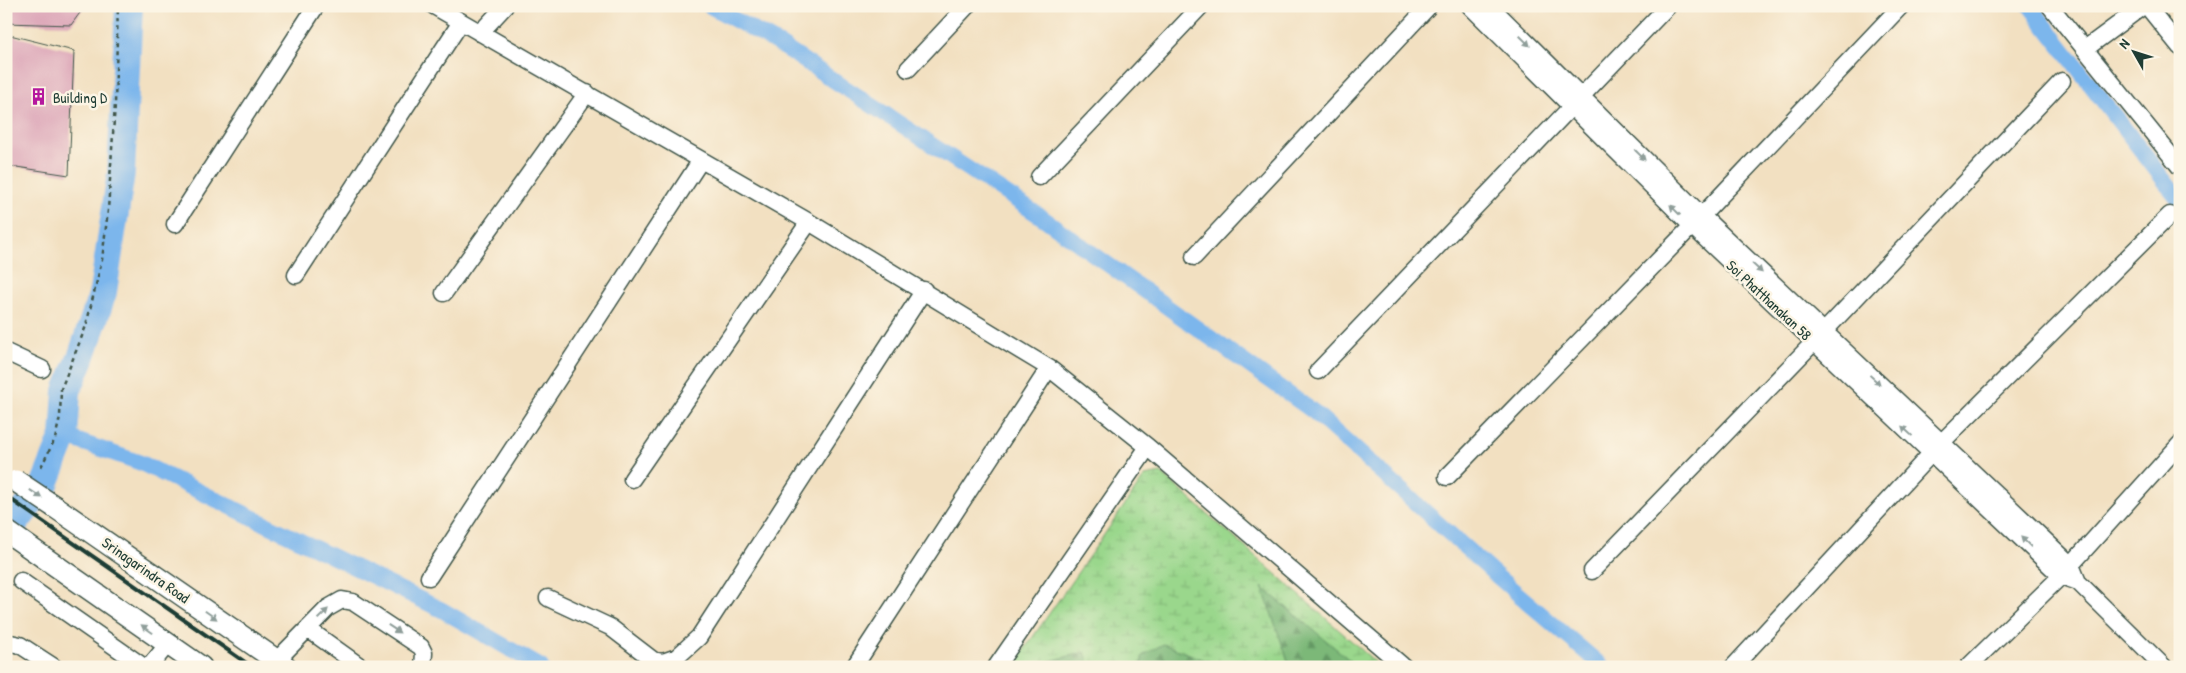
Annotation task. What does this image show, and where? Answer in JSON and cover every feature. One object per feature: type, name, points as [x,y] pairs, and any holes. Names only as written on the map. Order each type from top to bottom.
[{"type":"main road","name":"Srinagarindra Road","points":[[11,477],[281,664]]},
{"type":"main road","points":[[6,531],[201,667]]},
{"type":"street","points":[[175,224],[316,6]]},
{"type":"street","points":[[434,6],[809,222],[924,290],[1049,368],[1148,447],[1404,667]]},
{"type":"street","points":[[480,32],[505,6]]},
{"type":"street","points":[[908,69],[967,6]]},
{"type":"street","points":[[1039,177],[1201,6]]},
{"type":"street","points":[[1194,257],[1429,6]]},
{"type":"street","name":"Soi Phatthanakan 58","points":[[1470,6],[1577,102],[1697,221],[2078,582],[2164,667]]},
{"type":"street","name":"Soi Phatthanakan 58","points":[[1490,6],[1577,102]]},
{"type":"street","points":[[1318,371],[1668,6]]},
{"type":"street","points":[[1447,477],[1697,221],[1902,6]]},
{"type":"street","points":[[2050,6],[2180,166]]},
{"type":"street","points":[[2085,50],[2143,6]]},
{"type":"street","points":[[2147,6],[2180,47]]},
{"type":"street","points":[[296,275],[461,22]]},
{"type":"street","points":[[1592,572],[1819,337],[2062,80]]},
{"type":"street","points":[[444,293],[587,93]]},
{"type":"street","points":[[429,577],[701,160]]},
{"type":"street","points":[[1733,667],[1936,448],[2170,215]]},
{"type":"street","points":[[632,479],[809,222]]},
{"type":"street","points":[[548,598],[610,627],[653,660],[663,662],[677,657],[699,637],[924,290]]},
{"type":"street","points":[[6,352],[42,369]]},
{"type":"street","points":[[854,667],[1049,368]]},
{"type":"street","points":[[1968,667],[2066,571],[2180,444]]},
{"type":"street","points":[[996,667],[1148,447]]},
{"type":"street","points":[[21,581],[144,667]]},
{"type":"street","points":[[281,664],[308,629],[328,608],[342,600],[353,602],[421,648],[424,654],[423,667]]},
{"type":"street","points":[[308,629],[361,667]]},
{"type":"street","points":[[6,642],[20,644],[54,667]]},
{"type":"street","points":[[149,667],[168,644]]},
{"type":"path","points":[[41,467],[55,439],[60,417],[61,389],[86,326],[102,260],[108,210],[115,104],[118,6]]},
{"type":"green space","points":[[1161,473],[1381,667],[1358,667],[1262,587],[1290,667],[1224,667],[1163,644],[1142,656],[1142,667],[1090,667],[1085,652],[1038,664],[1036,667],[1012,667],[1145,476]]},
{"type":"green space","points":[[1262,587],[1358,667],[1290,667]]},
{"type":"green space","points":[[1163,644],[1224,667],[1142,667],[1142,656]]},
{"type":"green space","points":[[1086,652],[1090,667],[1036,667],[1038,664]]},
{"type":"building","points":[[6,6],[85,6],[71,25],[6,23]]},
{"type":"building","name":"Building D","points":[[6,34],[74,51],[69,175],[10,166],[6,143]]},
{"type":"waterway","points":[[6,534],[44,486],[64,436],[67,391],[81,358],[103,292],[121,173],[129,6]]},
{"type":"waterway","points":[[710,6],[777,43],[1043,218],[1314,412],[1498,577],[1603,667]]},
{"type":"waterway","points":[[2030,6],[2180,201]]},
{"type":"waterway","points":[[64,436],[141,463],[442,610],[541,667]]},
{"type":"railway","points":[[6,496],[252,667]]},
{"type":"place","name":"Building D","points":[[39,97]]}]
